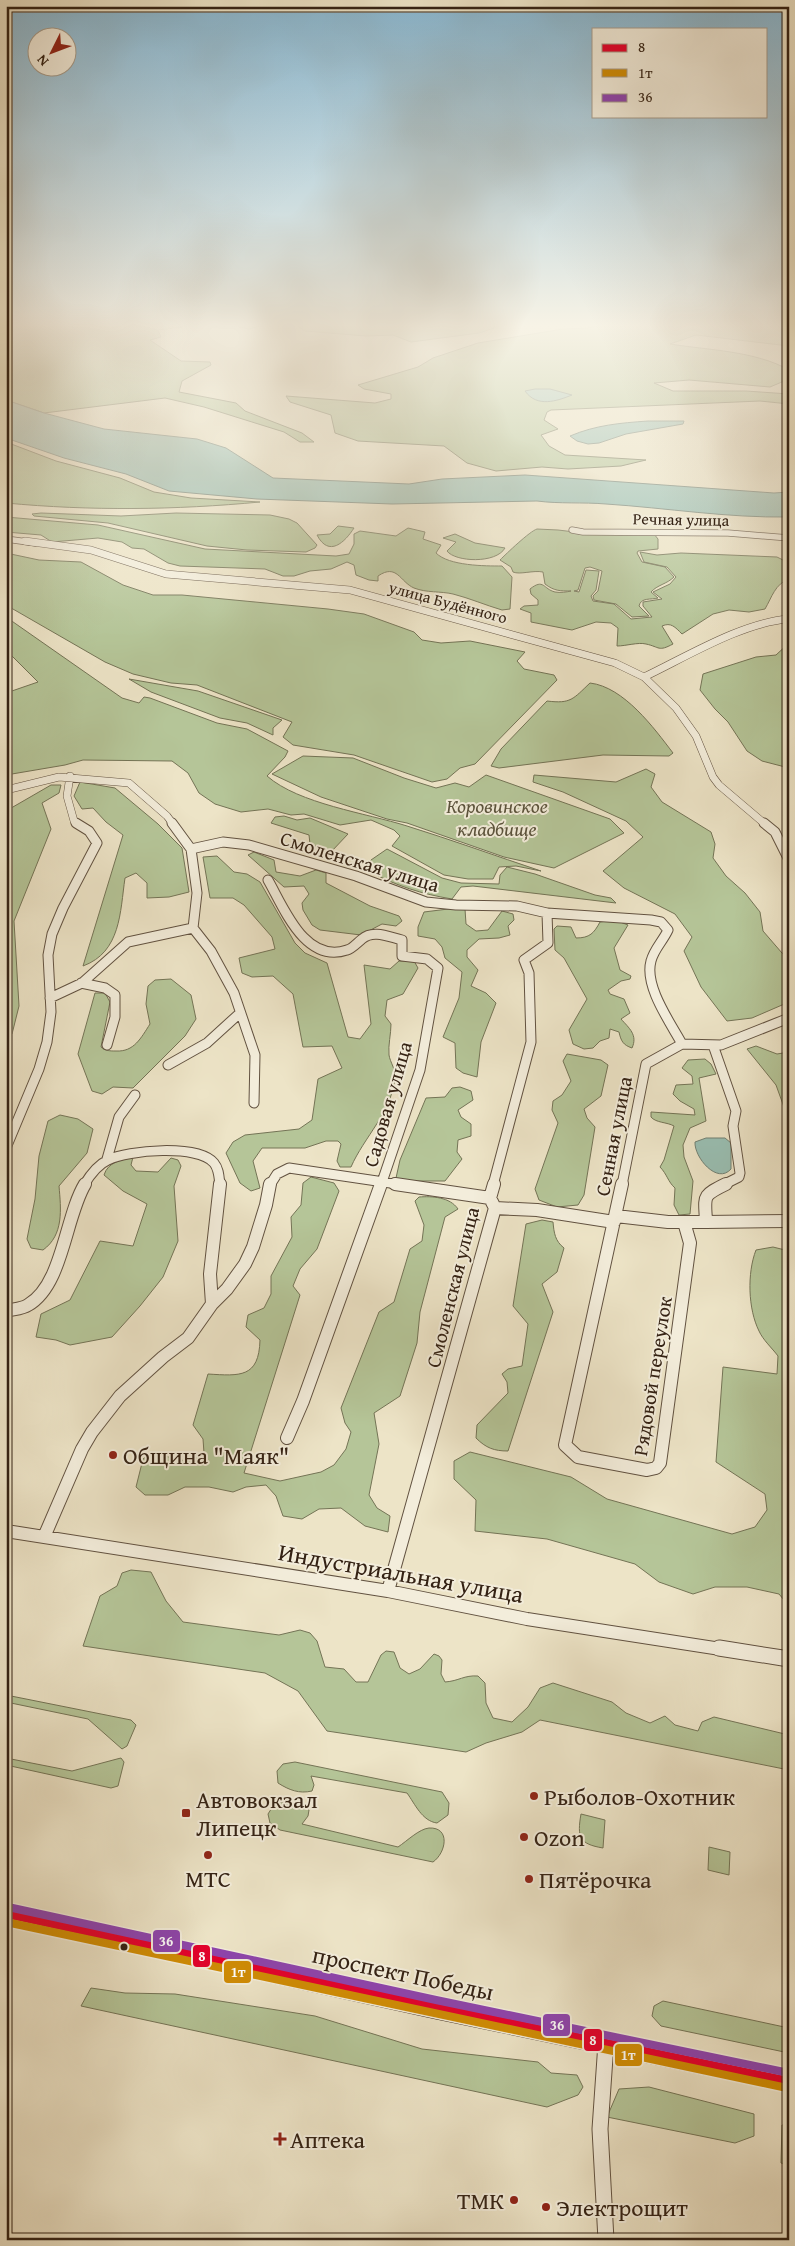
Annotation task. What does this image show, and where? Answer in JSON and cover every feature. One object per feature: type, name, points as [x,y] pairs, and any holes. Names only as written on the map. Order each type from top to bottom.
[{"type":"main road","name":"проспект Победы","points":[[6,1914],[789,2081]]},
{"type":"street","name":"Речная улица","points":[[572,530],[583,532],[728,533],[789,538]]},
{"type":"street","name":"улица Будённого","points":[[6,539],[91,550],[166,574],[337,588],[362,592],[615,663],[644,677],[676,708],[690,726],[701,746],[713,777],[719,785],[775,832],[789,860]]},
{"type":"street","points":[[644,677],[777,618],[789,619]]},
{"type":"street","points":[[6,790],[59,776],[129,783],[167,816],[191,850],[197,893],[193,928],[210,951],[234,993],[255,1054],[254,1102]]},
{"type":"street","points":[[6,1148],[24,1102],[32,1089],[47,1043],[51,1011],[47,981],[48,947],[65,905],[97,844],[89,831],[74,821],[65,796],[70,776]]},
{"type":"street","name":"Смоленская улица","points":[[191,850],[207,844],[223,842],[249,845],[356,876],[438,905],[485,904],[534,908],[546,913],[657,921],[668,930],[655,949],[650,964],[650,977],[682,1044]]},
{"type":"street","name":"Садовая улица","points":[[268,880],[294,926],[310,945],[321,950],[339,952],[349,950],[366,935],[374,933],[402,940],[404,943],[402,956],[431,960],[438,968],[420,1070],[406,1115],[288,1438]]},
{"type":"street","name":"Смоленская улица","points":[[388,1591],[492,1203],[531,1042],[529,973],[524,960],[548,943],[546,913]]},
{"type":"street","points":[[50,998],[81,983],[128,942],[193,928]]},
{"type":"street","points":[[81,983],[110,989],[115,993],[117,999],[114,1029],[107,1045]]},
{"type":"street","points":[[168,1066],[208,1043],[240,1013]]},
{"type":"street","points":[[682,1044],[721,1044],[789,1018]]},
{"type":"street","name":"Сенная улица","points":[[565,1445],[615,1219],[646,1064],[682,1044]]},
{"type":"street","points":[[706,1222],[706,1198],[708,1193],[736,1179],[740,1173],[733,1126],[736,1111],[713,1045]]},
{"type":"street","points":[[106,1159],[117,1117],[124,1106],[135,1095]]},
{"type":"street","points":[[6,1310],[25,1307],[42,1294],[53,1273],[81,1187],[91,1173],[106,1159],[138,1150],[189,1152],[212,1161],[216,1166],[220,1183],[215,1241],[210,1272],[212,1304]]},
{"type":"street","points":[[44,1537],[82,1449],[92,1432],[120,1396],[163,1357],[188,1338],[212,1304],[227,1289],[245,1264],[253,1247],[266,1205],[270,1183],[277,1174],[289,1168],[536,1210],[615,1219]]},
{"type":"street","name":"Сенная улица","points":[[615,1219],[684,1222],[789,1221]]},
{"type":"street","name":"Рядовой переулок","points":[[565,1445],[578,1457],[638,1469],[656,1468],[660,1463],[690,1242],[684,1222]]},
{"type":"street","name":"Индустриальная улица","points":[[6,1531],[388,1591],[527,1619],[789,1659]]},
{"type":"street","points":[[606,2043],[600,2129],[606,2240]]},
{"type":"green space","points":[[271,428],[289,428],[302,433],[314,442],[300,442],[284,432]]},
{"type":"green space","points":[[334,428],[556,428],[558,429],[541,435],[549,446],[565,455],[646,460],[621,466],[568,469],[542,467],[496,471],[467,463],[444,446],[358,441],[335,433]]},
{"type":"green space","points":[[6,442],[56,461],[120,478],[154,492],[191,498],[260,502],[197,507],[133,508],[38,506],[6,503]]},
{"type":"green space","points":[[176,513],[270,515],[289,519],[297,523],[317,545],[306,552],[247,550],[207,546],[108,523],[34,516],[32,514],[121,516]]},
{"type":"green space","points":[[6,517],[98,525],[205,549],[336,556],[349,554],[354,544],[354,534],[360,531],[396,536],[408,528],[425,532],[423,539],[441,545],[436,553],[449,561],[486,566],[502,566],[512,577],[510,609],[502,610],[453,594],[419,590],[409,585],[398,575],[390,572],[378,576],[378,581],[369,580],[356,575],[354,565],[347,562],[331,569],[310,571],[294,576],[283,576],[265,569],[180,566],[168,563],[144,549],[132,548],[122,542],[98,538],[52,542],[41,535],[6,532]]},
{"type":"green space","points":[[338,526],[354,528],[337,545],[327,546],[317,535],[330,534]]},
{"type":"green space","points":[[537,529],[583,533],[654,534],[658,539],[658,549],[638,551],[637,553],[642,562],[665,567],[674,577],[651,592],[658,598],[644,600],[640,603],[639,606],[649,616],[632,617],[616,604],[594,600],[593,596],[598,591],[602,571],[590,567],[585,568],[578,590],[574,591],[579,592],[586,570],[599,571],[596,590],[591,596],[593,601],[614,604],[631,619],[652,617],[643,606],[643,602],[662,599],[653,592],[670,584],[676,577],[667,567],[644,562],[640,552],[657,555],[681,553],[777,557],[789,563],[789,579],[780,584],[765,609],[749,612],[729,610],[713,614],[682,634],[670,625],[662,626],[673,644],[664,648],[643,644],[617,646],[618,628],[611,623],[596,622],[572,630],[531,622],[531,613],[520,609],[524,606],[538,605],[538,600],[531,594],[530,589],[538,584],[555,592],[571,591],[557,590],[545,584],[543,572],[513,572],[511,567],[500,560]]},
{"type":"green space","points":[[455,534],[475,543],[505,548],[493,557],[485,559],[476,560],[458,557],[451,555],[447,551],[456,542],[443,538]]},
{"type":"green space","points":[[6,553],[39,560],[81,562],[123,585],[153,595],[182,595],[364,614],[414,632],[422,640],[441,643],[470,641],[525,652],[517,661],[524,669],[554,675],[557,680],[475,764],[460,768],[447,779],[432,782],[354,755],[293,745],[283,737],[292,722],[197,685],[171,683],[133,674],[105,662],[6,605]]},
{"type":"green space","points":[[6,617],[122,698],[139,703],[144,697],[150,698],[217,723],[247,729],[288,751],[285,757],[267,776],[297,794],[334,807],[407,826],[541,871],[516,866],[499,867],[493,879],[468,879],[444,875],[392,846],[400,836],[394,830],[371,820],[340,825],[304,814],[291,815],[268,809],[241,812],[215,804],[199,793],[188,773],[172,761],[83,760],[6,775],[6,693],[38,682],[6,650]]},
{"type":"green space","points":[[789,643],[789,768],[762,761],[747,751],[728,722],[700,690],[703,674],[756,657],[776,655]]},
{"type":"green space","points":[[129,679],[198,691],[282,720],[273,728],[273,735],[247,723],[220,718],[151,692]]},
{"type":"green space","points":[[590,683],[603,686],[626,700],[657,732],[673,753],[669,756],[603,755],[499,768],[491,766],[501,749],[547,701],[567,701]]},
{"type":"green space","name":"Коровинское кладбище","points":[[303,756],[353,758],[436,788],[455,783],[469,787],[486,775],[610,819],[624,833],[554,868],[504,857],[407,823],[387,819],[321,797],[272,774]]},
{"type":"green space","points":[[646,769],[655,774],[651,787],[662,802],[711,832],[715,844],[713,858],[726,876],[745,893],[760,912],[763,931],[782,953],[789,958],[789,1002],[752,1018],[727,1021],[701,987],[684,951],[692,937],[675,914],[624,888],[603,871],[643,837],[626,821],[563,792],[533,782],[534,775],[616,782]]},
{"type":"green space","points":[[80,782],[115,788],[158,824],[182,848],[189,892],[169,897],[147,898],[147,883],[136,873],[125,878],[120,917],[112,941],[96,960],[83,966],[123,835],[106,822],[93,808],[82,809],[74,796]]},
{"type":"green space","points":[[51,785],[61,785],[59,793],[42,803],[51,829],[14,921],[19,1006],[12,1034],[6,1039],[6,811]]},
{"type":"green space","points":[[284,816],[297,820],[310,818],[348,834],[331,852],[310,844],[309,835],[271,823],[275,817]]},
{"type":"green space","points":[[387,849],[442,878],[461,883],[499,884],[500,875],[507,867],[535,874],[595,895],[611,898],[616,903],[473,886],[461,887],[452,899],[430,895],[409,889],[369,871],[367,865],[371,860]]},
{"type":"green space","points":[[254,852],[274,860],[276,872],[300,876],[316,870],[326,873],[326,883],[370,906],[399,916],[402,921],[396,926],[382,924],[361,935],[320,930],[312,925],[303,910],[302,903],[309,894],[304,886],[284,887],[248,855]]},
{"type":"green space","points":[[217,856],[234,872],[247,874],[260,882],[295,943],[305,953],[327,963],[348,1037],[360,1039],[371,1024],[364,965],[390,969],[399,961],[414,961],[418,968],[403,994],[387,1000],[385,1016],[391,1024],[389,1055],[395,1074],[393,1090],[383,1113],[351,1167],[340,1167],[337,1161],[341,1144],[338,1141],[326,1141],[305,1148],[262,1148],[253,1161],[260,1188],[251,1191],[240,1183],[226,1153],[233,1142],[245,1135],[299,1129],[312,1120],[318,1079],[342,1068],[332,1046],[303,1047],[293,994],[273,976],[252,977],[242,973],[239,958],[275,949],[272,937],[244,905],[233,898],[210,898],[203,857]]},
{"type":"green space","points":[[456,908],[465,909],[466,924],[476,931],[488,930],[502,911],[513,914],[514,920],[508,926],[510,935],[499,938],[479,939],[467,950],[467,957],[478,970],[471,986],[486,993],[496,1003],[481,1042],[477,1077],[463,1073],[456,1068],[455,1043],[443,1037],[459,998],[462,972],[445,958],[442,947],[435,939],[418,936],[418,927],[424,912]]},
{"type":"green space","points":[[615,920],[628,925],[614,948],[620,970],[631,976],[630,979],[621,981],[608,990],[610,994],[624,999],[630,1013],[621,1019],[632,1032],[634,1043],[632,1048],[626,1046],[619,1032],[610,1029],[609,1038],[600,1041],[593,1048],[584,1049],[573,1044],[569,1030],[587,999],[564,958],[555,950],[554,929],[557,926],[571,927],[576,938],[581,938],[591,934],[600,922]]},
{"type":"green space","points":[[171,979],[191,995],[196,1019],[185,1036],[133,1088],[113,1087],[102,1094],[92,1091],[78,1054],[95,993],[105,993],[110,1002],[101,1047],[108,1050],[122,1051],[132,1047],[150,1024],[146,1004],[148,986],[155,980]]},
{"type":"green space","points":[[756,1046],[777,1054],[789,1052],[789,1121],[776,1085],[747,1049]]},
{"type":"green space","points":[[567,1054],[601,1060],[608,1065],[601,1096],[584,1109],[587,1118],[595,1127],[584,1195],[578,1205],[557,1207],[539,1200],[535,1189],[558,1123],[552,1110],[553,1101],[562,1095],[571,1081],[563,1061]]},
{"type":"green space","points":[[705,1059],[711,1064],[716,1074],[699,1078],[706,1121],[690,1128],[683,1145],[684,1157],[693,1181],[690,1214],[679,1215],[674,1205],[675,1188],[660,1167],[664,1160],[674,1126],[653,1119],[651,1112],[695,1115],[694,1109],[680,1101],[673,1094],[676,1085],[693,1084],[692,1076],[682,1068],[688,1060]]},
{"type":"green space","points":[[460,1087],[471,1091],[473,1100],[458,1110],[461,1117],[471,1124],[471,1136],[458,1140],[457,1152],[462,1159],[445,1181],[405,1181],[396,1178],[400,1160],[426,1098],[445,1097],[452,1088]]},
{"type":"green space","points":[[60,1115],[78,1119],[93,1129],[87,1153],[59,1186],[60,1221],[55,1237],[43,1250],[31,1248],[27,1239],[35,1199],[39,1156],[48,1121]]},
{"type":"green space","points":[[133,1157],[131,1165],[136,1171],[158,1172],[171,1158],[178,1160],[181,1166],[174,1186],[178,1241],[163,1277],[112,1337],[70,1345],[56,1340],[36,1337],[41,1314],[70,1300],[100,1241],[133,1246],[147,1204],[123,1191],[104,1175],[112,1164]]},
{"type":"green space","points":[[311,1177],[334,1183],[339,1191],[317,1249],[300,1269],[293,1286],[300,1295],[244,1473],[280,1481],[321,1472],[334,1465],[346,1449],[351,1432],[345,1423],[341,1408],[379,1312],[394,1302],[410,1249],[422,1241],[424,1225],[415,1201],[419,1197],[440,1198],[455,1205],[458,1209],[445,1217],[420,1312],[417,1343],[400,1396],[374,1413],[379,1444],[369,1495],[377,1508],[390,1516],[388,1532],[365,1526],[341,1508],[319,1509],[302,1519],[283,1516],[276,1496],[266,1485],[246,1487],[233,1492],[209,1487],[185,1487],[168,1495],[145,1495],[136,1487],[143,1459],[151,1453],[186,1461],[204,1453],[203,1439],[193,1425],[208,1374],[229,1375],[246,1372],[256,1362],[260,1340],[246,1327],[248,1315],[264,1308],[271,1294],[271,1276],[292,1237],[291,1217],[301,1205],[303,1183]]},
{"type":"green space","points":[[542,1220],[553,1222],[556,1236],[564,1248],[557,1272],[542,1284],[553,1312],[508,1451],[498,1450],[487,1447],[476,1438],[477,1425],[508,1393],[507,1382],[502,1374],[508,1369],[522,1366],[528,1324],[513,1306],[526,1224]]},
{"type":"green space","points":[[773,1247],[789,1251],[789,1606],[779,1594],[747,1587],[715,1587],[693,1594],[659,1582],[635,1564],[547,1539],[475,1531],[476,1500],[454,1479],[454,1461],[470,1452],[571,1477],[607,1499],[732,1534],[755,1527],[767,1510],[765,1494],[716,1462],[723,1367],[777,1374],[778,1356],[765,1341],[755,1322],[750,1291],[751,1269],[756,1250]]},
{"type":"green space","points":[[131,1570],[151,1572],[166,1601],[183,1622],[279,1635],[300,1630],[310,1633],[317,1641],[325,1667],[344,1669],[356,1682],[368,1682],[381,1655],[386,1651],[394,1652],[400,1668],[409,1674],[420,1669],[434,1654],[442,1660],[441,1674],[445,1682],[469,1676],[478,1676],[485,1683],[486,1703],[493,1718],[512,1722],[528,1707],[540,1688],[553,1683],[612,1702],[626,1713],[650,1723],[665,1716],[675,1725],[698,1731],[702,1722],[714,1717],[789,1735],[789,1770],[540,1720],[522,1732],[486,1743],[466,1752],[327,1731],[298,1691],[265,1673],[83,1646],[100,1596],[117,1586],[122,1573]]},
{"type":"green space","points":[[6,1695],[131,1720],[136,1725],[127,1746],[122,1749],[88,1719],[6,1702]]},
{"type":"green space","points":[[6,1758],[72,1771],[121,1758],[124,1762],[118,1786],[111,1788],[6,1765]]},
{"type":"green space","points":[[295,1762],[442,1792],[449,1803],[448,1815],[437,1823],[432,1822],[423,1816],[407,1793],[311,1776],[314,1785],[312,1791],[298,1792],[278,1783],[277,1771],[283,1764]]},
{"type":"green space","points":[[288,1802],[303,1805],[309,1810],[308,1816],[302,1824],[398,1847],[425,1829],[436,1829],[443,1836],[443,1847],[441,1853],[433,1862],[280,1830],[270,1823],[268,1814],[275,1803]]},
{"type":"green space","points":[[581,1814],[605,1820],[603,1848],[584,1842],[579,1828]]},
{"type":"green space","points":[[709,1847],[730,1852],[729,1875],[708,1870]]},
{"type":"green space","points":[[91,1988],[125,1993],[175,1994],[315,2016],[422,2049],[538,2062],[551,2073],[577,2075],[583,2087],[578,2095],[547,2107],[81,2006]]},
{"type":"green space","points":[[663,2001],[789,2028],[789,2053],[661,2026],[652,2016],[654,2006]]},
{"type":"green space","points":[[649,2087],[754,2114],[754,2136],[735,2143],[607,2117],[619,2089]]},
{"type":"green space","points":[[782,2125],[789,2125],[789,2165],[781,2163]]},
{"type":"water","points":[[6,428],[100,428],[197,439],[226,448],[273,478],[409,484],[442,479],[525,475],[774,493],[789,492],[789,517],[720,514],[597,503],[537,501],[392,504],[257,499],[169,491],[126,474],[64,458],[6,438]]},
{"type":"water","points":[[596,428],[661,428],[626,434],[599,443],[588,444],[577,441],[570,436]]},
{"type":"water","points":[[706,1138],[725,1138],[731,1143],[731,1169],[725,1173],[719,1174],[707,1167],[698,1155],[695,1142]]},
{"type":"transit line","name":"36","points":[[8,1907],[436,2000],[789,2073]]},
{"type":"transit line","name":"8","points":[[6,1914],[434,2007],[789,2081]]},
{"type":"transit line","name":"1т","points":[[6,1922],[787,2088]]},
{"type":"place","name":"Община \"Маяк\"","points":[[113,1455]]},
{"type":"place","name":"Рыболов-Охотник","points":[[534,1796]]},
{"type":"place","name":"Автовокзал Липецк","points":[[186,1813]]},
{"type":"place","name":"Ozon","points":[[524,1837]]},
{"type":"place","name":"МТС","points":[[208,1855]]},
{"type":"place","name":"Пятёрочка","points":[[529,1879]]},
{"type":"place","name":"Аптека","points":[[280,2139]]},
{"type":"place","name":"ТМК","points":[[514,2200]]},
{"type":"place","name":"Электрощит","points":[[546,2207]]}]
